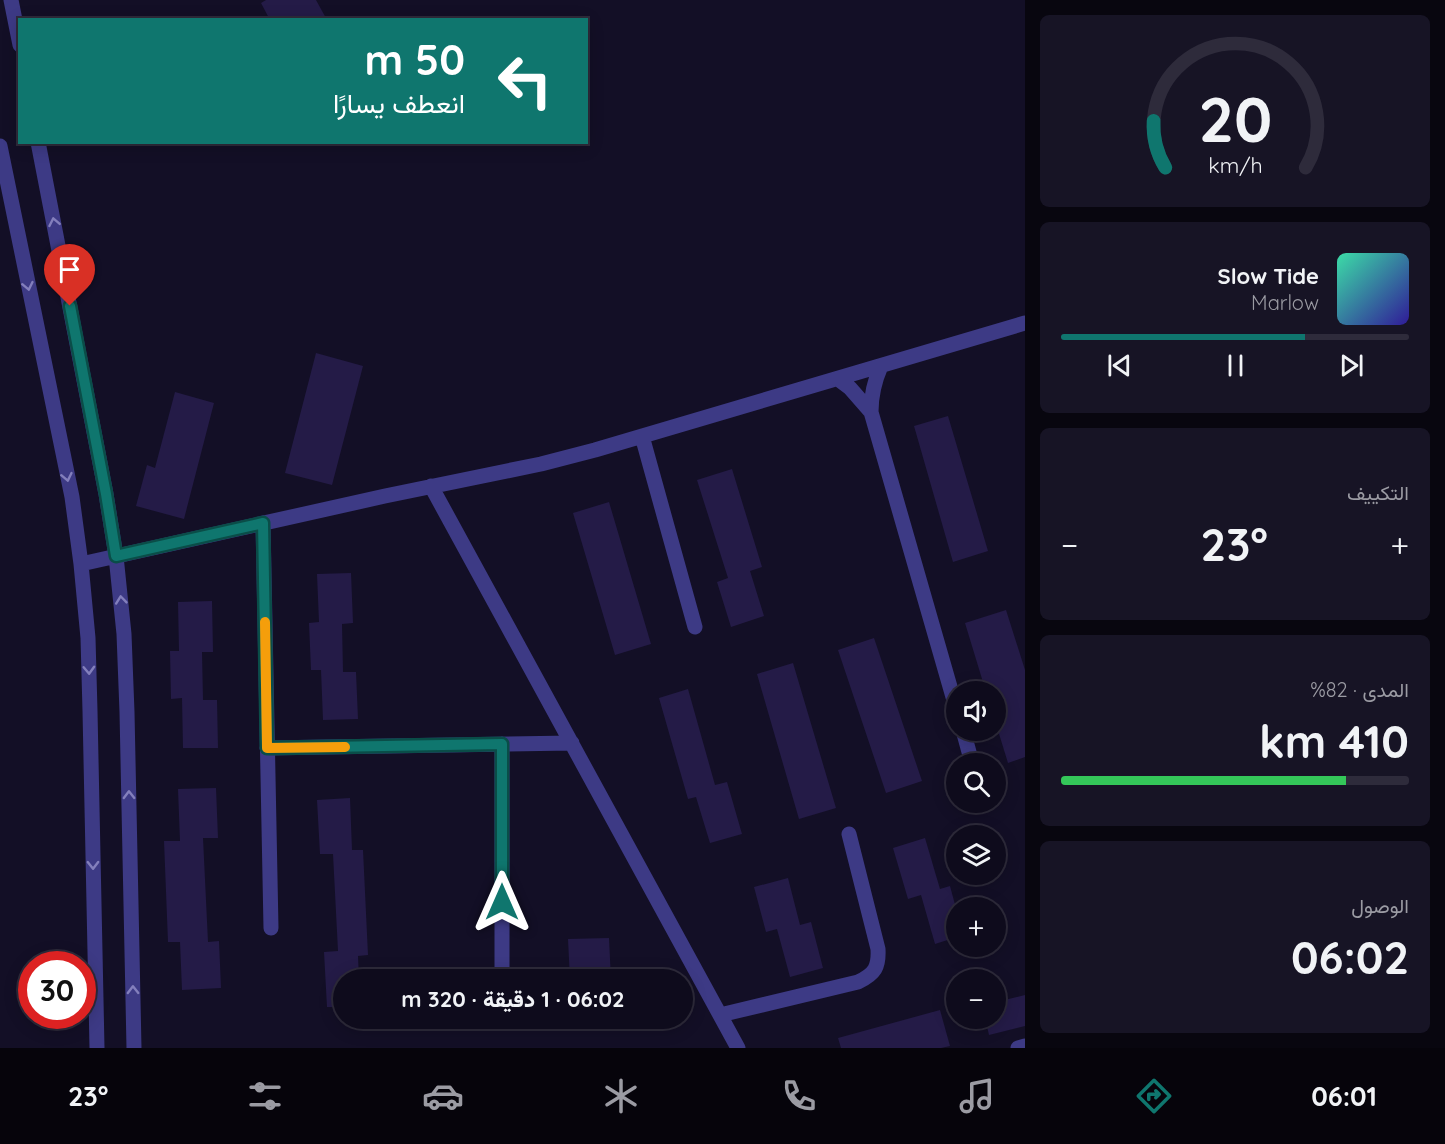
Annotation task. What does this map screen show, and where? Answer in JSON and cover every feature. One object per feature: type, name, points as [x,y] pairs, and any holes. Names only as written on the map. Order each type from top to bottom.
[{"type":"street","points":[[11,0],[18,35]]},
{"type":"street","points":[[38,144],[116,556],[124,634],[127,712],[134,1048]]},
{"type":"street","points":[[0,146],[72,497],[81,564],[90,690],[96,1048]]},
{"type":"street","points":[[81,564],[541,464],[1025,323]]},
{"type":"street","points":[[881,366],[871,396],[871,412],[948,681]]},
{"type":"street","points":[[838,379],[850,388],[871,412]]},
{"type":"street","points":[[642,436],[695,627]]},
{"type":"street","points":[[432,486],[738,1048]]},
{"type":"street","points":[[263,523],[271,928]]},
{"type":"street","points":[[966,741],[969,752]]},
{"type":"street","points":[[267,748],[572,742]]},
{"type":"street","points":[[502,744],[502,969]]},
{"type":"street","points":[[720,1015],[858,982],[868,977],[875,969],[878,949],[849,834]]},
{"type":"street","points":[[1018,1048],[1025,1046]]},
{"type":"building","points":[[266,0],[316,0],[326,18],[269,18],[261,3]]},
{"type":"building","points":[[316,353],[363,366],[332,485],[285,473]]},
{"type":"building","points":[[175,392],[214,403],[184,519],[136,506],[147,465],[155,468]]},
{"type":"building","points":[[948,416],[988,551],[953,562],[914,426]]},
{"type":"building","points":[[732,469],[762,567],[750,571],[764,616],[731,627],[717,582],[728,578],[697,480]]},
{"type":"building","points":[[609,502],[651,644],[615,655],[573,513]]},
{"type":"building","points":[[351,573],[353,623],[342,624],[343,672],[356,672],[358,719],[323,720],[321,670],[311,670],[309,623],[319,622],[317,574]]},
{"type":"building","points":[[212,601],[213,652],[202,652],[203,700],[217,700],[218,748],[183,748],[182,698],[171,699],[170,651],[179,651],[178,602]]},
{"type":"building","points":[[1006,610],[1025,670],[1025,757],[1008,763],[1001,741],[1006,741],[1006,681],[983,681],[965,623]]},
{"type":"building","points":[[874,638],[922,781],[886,793],[838,650]]},
{"type":"building","points":[[793,663],[836,808],[799,819],[757,674]]},
{"type":"building","points":[[688,689],[715,785],[727,782],[742,834],[710,843],[696,797],[688,799],[659,698]]},
{"type":"building","points":[[216,788],[218,838],[203,838],[208,942],[219,941],[221,988],[182,990],[180,942],[168,942],[164,841],[180,841],[178,789]]},
{"type":"building","points":[[350,798],[352,850],[363,850],[368,955],[358,956],[359,969],[333,969],[333,1007],[327,1007],[324,952],[338,951],[333,854],[320,854],[317,800]]},
{"type":"building","points":[[925,838],[940,889],[950,886],[953,897],[946,897],[946,940],[935,944],[921,895],[908,899],[893,848]]},
{"type":"building","points":[[788,878],[800,925],[811,922],[823,968],[790,977],[777,929],[766,932],[754,887]]},
{"type":"building","points":[[609,938],[610,969],[569,969],[568,939]]},
{"type":"building","points":[[1025,995],[1025,1026],[989,1035],[988,1029],[1006,1029],[1006,1000]]},
{"type":"building","points":[[940,1010],[950,1046],[941,1048],[841,1048],[838,1038]]},
{"type":"slow traffic","points":[[265,622],[267,748],[345,747]]},
{"type":"route","points":[[70,306],[116,556],[263,523],[267,748],[502,744],[502,902]]}]
